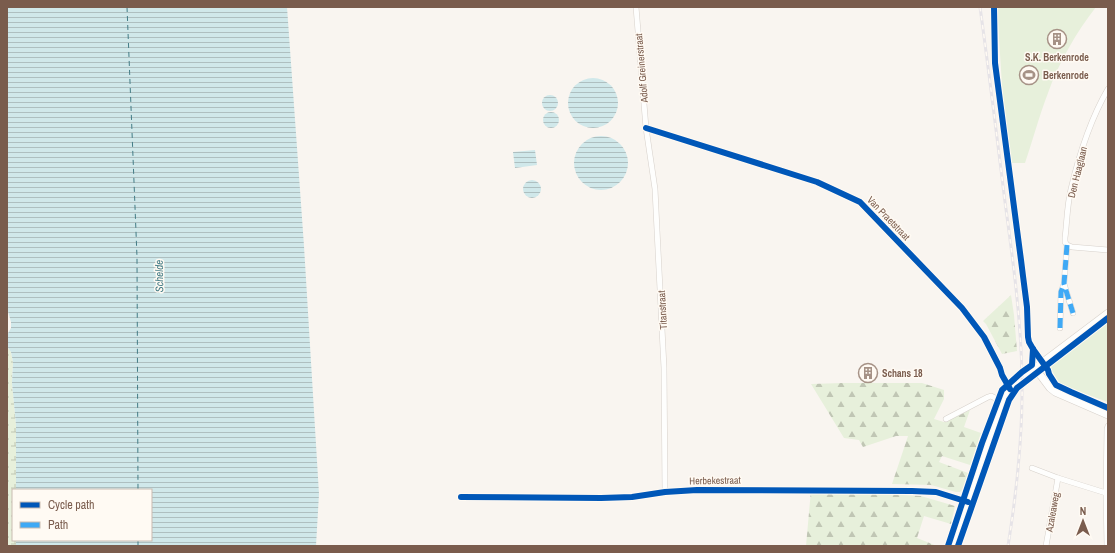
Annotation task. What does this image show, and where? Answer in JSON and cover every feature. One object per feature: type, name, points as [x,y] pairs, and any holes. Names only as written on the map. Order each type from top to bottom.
[{"type":"main road","points":[[952,546],[996,420],[1010,389],[1015,383],[1108,313]]},
{"type":"main road","points":[[1035,368],[1050,388],[1055,392],[1108,415]]},
{"type":"street","name":"Adolf Greinerstraat","points":[[636,7],[646,128]]},
{"type":"street","name":"Den Haaglaan","points":[[1060,328],[1061,292],[1064,284],[1067,245],[1064,238],[1071,189],[1084,142],[1099,105],[1108,89]]},
{"type":"street","name":"Van Praetstraat","points":[[646,128],[817,182],[860,202],[962,308],[984,337],[1010,389]]},
{"type":"street","name":"Titanstraat","points":[[646,128],[655,189],[664,368],[665,492]]},
{"type":"street","points":[[1067,245],[1072,247],[1108,250]]},
{"type":"street","name":"Den Haaglaan","points":[[1064,284],[1073,312]]},
{"type":"street","points":[[946,419],[991,396],[1003,402]]},
{"type":"street","points":[[1107,546],[1106,493],[1108,426]]},
{"type":"street","name":"Azaleaweg","points":[[1032,468],[1106,493]]},
{"type":"street","name":"Azaleaweg","points":[[1046,546],[1058,478]]},
{"type":"street","name":"Herbekestraat","points":[[461,497],[601,498],[632,497],[665,492],[697,490],[925,491],[946,495],[968,502]]},
{"type":"green space","name":"Berkenrode","points":[[997,7],[1096,7],[1075,37],[1057,71],[1025,163],[1007,163]]},
{"type":"green space","points":[[1011,295],[1017,351],[1002,354],[983,321]]},
{"type":"green space","points":[[1108,322],[1108,402],[1065,387],[1058,382],[1048,367]]},
{"type":"green space","points":[[7,346],[11,352],[13,362],[12,383],[16,425],[16,489],[12,489],[12,541],[16,541],[16,546],[7,546]]},
{"type":"green space","points":[[922,383],[944,390],[944,399],[934,419],[944,422],[970,410],[964,427],[981,433],[970,465],[942,456],[939,462],[968,473],[962,490],[960,492],[956,492],[931,485],[892,484],[908,436],[896,436],[863,447],[859,440],[844,438],[811,384]]},
{"type":"green space","points":[[811,490],[921,496],[955,506],[951,524],[924,516],[917,538],[937,546],[806,546]]},
{"type":"water","name":"Schelde","points":[[7,7],[287,7],[304,246],[319,494],[316,546],[16,546],[16,541],[152,541],[152,489],[16,489],[16,425],[12,383],[13,362],[11,352],[7,346],[7,335],[11,328],[11,322],[7,308]]},
{"type":"water","points":[[593,78],[602,80],[613,89],[618,103],[616,112],[607,123],[593,128],[584,126],[573,117],[568,103],[570,94],[579,83]]},
{"type":"water","points":[[550,95],[557,100],[558,103],[553,110],[550,111],[543,106],[542,103],[547,96]]},
{"type":"water","points":[[551,112],[558,117],[559,120],[554,127],[551,128],[544,123],[543,120],[548,113]]},
{"type":"water","points":[[601,136],[611,138],[620,144],[626,153],[628,163],[626,173],[620,182],[611,188],[601,190],[591,188],[582,182],[576,173],[574,163],[576,153],[582,144],[591,138]]},
{"type":"water","points":[[535,150],[537,165],[515,168],[513,152]]},
{"type":"water","points":[[528,180],[536,180],[541,185],[539,196],[536,198],[528,198],[523,193],[523,185]]},
{"type":"ferry route","points":[[127,7],[137,257],[138,489]]},
{"type":"ferry route","points":[[138,541],[138,546]]},
{"type":"railway","points":[[980,7],[1014,268],[1021,355],[1022,398],[1020,441],[1017,483],[1008,546]]},
{"type":"marked path","points":[[1067,245],[1064,284],[1073,313]]},
{"type":"marked path","points":[[1060,328],[1061,292],[1064,284]]},
{"type":"cycle path","points":[[994,7],[995,63],[1027,307],[1029,342],[1048,370],[1056,385],[1108,408]]},
{"type":"cycle path","points":[[646,128],[817,182],[860,202],[962,308],[984,337],[1010,389]]},
{"type":"cycle path","points":[[958,546],[1009,400],[1017,388],[1108,318]]},
{"type":"cycle path","points":[[948,546],[982,443],[1002,390],[1032,365],[1033,349]]},
{"type":"cycle path","points":[[461,497],[601,498],[632,497],[665,492],[697,490],[912,491],[936,492],[968,502]]},
{"type":"place","name":"S.K. Berkenrode","points":[[1057,39]]},
{"type":"place","name":"Berkenrode","points":[[1029,75]]},
{"type":"place","name":"Schans 18","points":[[868,373]]}]
